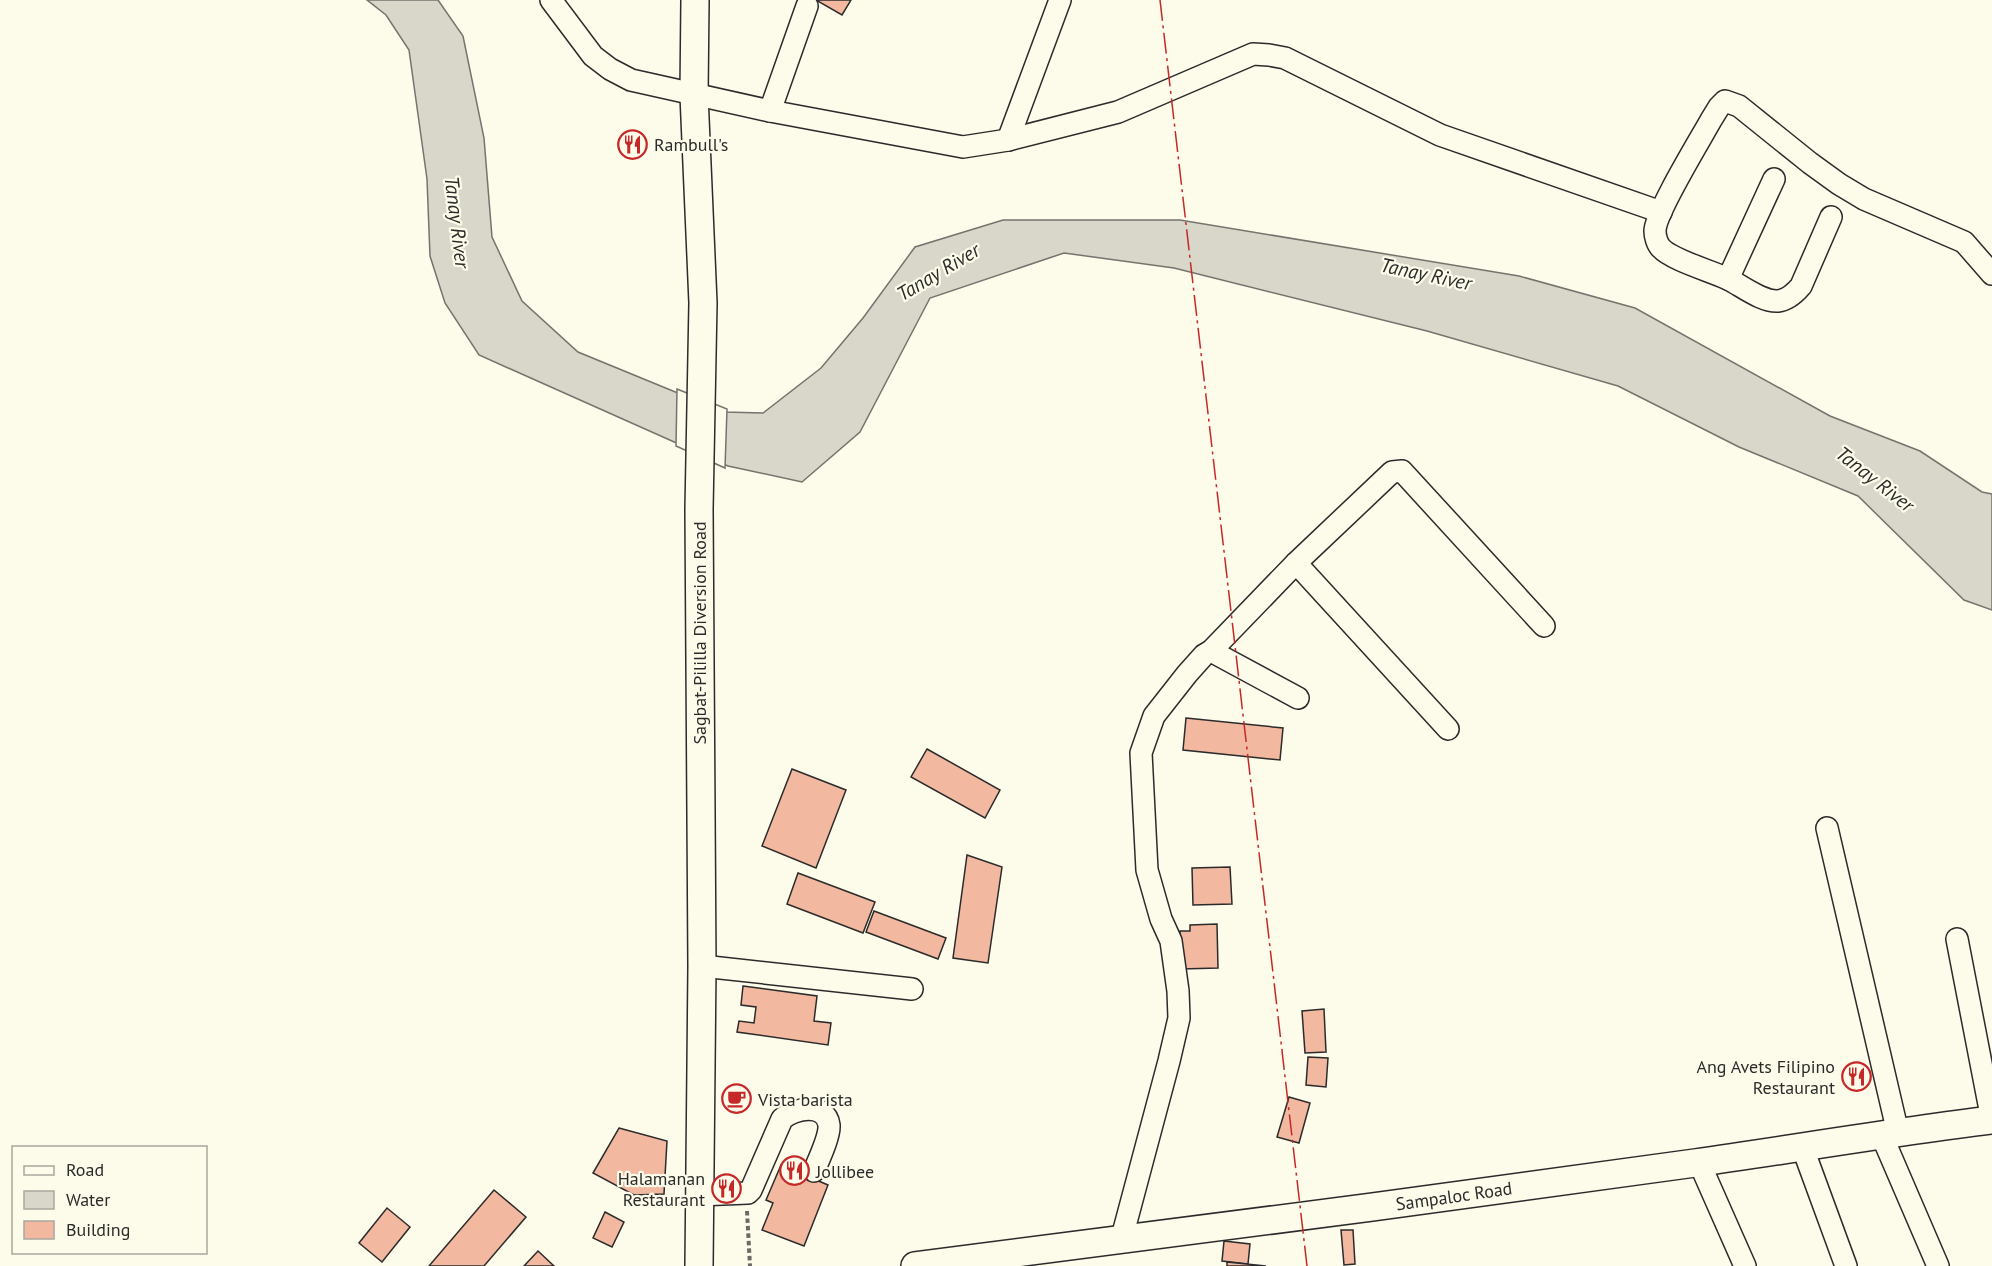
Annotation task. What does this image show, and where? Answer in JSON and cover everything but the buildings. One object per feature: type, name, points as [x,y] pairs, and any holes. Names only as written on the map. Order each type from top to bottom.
[{"type":"main road","name":"Sagbat-Pililla Diversion Road","points":[[695,0],[694,95],[703,303],[699,509],[702,966],[699,1266]]},
{"type":"main road","name":"Sampaloc Road","points":[[915,1266],[1121,1241],[1992,1120]]},
{"type":"street","points":[[551,0],[593,56],[610,69],[631,80],[770,111],[963,147],[1008,140],[1118,112],[1253,54],[1285,58],[1440,135],[1661,212]]},
{"type":"street","points":[[1008,140],[1060,0]]},
{"type":"street","points":[[770,111],[807,6]]},
{"type":"street","points":[[1831,217],[1801,286],[1786,299],[1777,301],[1765,298],[1672,255],[1661,248],[1654,229],[1711,120],[1725,101],[1739,106],[1809,163],[1855,194],[1964,242],[1992,274]]},
{"type":"street","points":[[1728,279],[1774,180]]},
{"type":"street","points":[[1121,1241],[1179,1018],[1178,991],[1171,942],[1161,919],[1147,870],[1141,753],[1154,716],[1204,655],[1211,651],[1385,476],[1392,472],[1402,471],[1544,626]]},
{"type":"street","points":[[1296,563],[1448,729]]},
{"type":"street","points":[[1211,651],[1298,698]]},
{"type":"street","points":[[1827,828],[1890,1134],[1938,1266]]},
{"type":"street","points":[[1957,939],[1992,1120]]},
{"type":"street","points":[[702,966],[912,989]]},
{"type":"street","points":[[698,1196],[748,1193],[755,1185],[775,1131],[782,1119],[788,1113],[799,1110],[811,1109],[820,1112],[827,1118],[829,1125],[829,1132],[814,1171]]},
{"type":"street","points":[[1802,1146],[1846,1266]]},
{"type":"street","points":[[1700,1162],[1745,1266]]},
{"type":"path","points":[[748,1193],[747,1228],[750,1266]]},
{"type":"water","name":"Tanay River","points":[[367,0],[438,0],[463,36],[484,138],[492,237],[522,301],[578,352],[724,412],[763,413],[821,368],[863,318],[915,247],[1003,220],[1180,220],[1519,276],[1635,308],[1830,416],[1920,451],[1982,492],[1992,494],[1992,610],[1964,600],[1858,496],[1739,447],[1618,386],[1427,331],[1174,268],[1064,253],[930,298],[860,432],[802,482],[728,466],[479,355],[445,303],[430,256],[427,179],[409,50],[386,15]]},
{"type":"pier","points":[[677,389],[727,409],[725,468],[676,446]]},
{"type":"power","points":[[1160,0],[1307,1266]]},
{"type":"place","name":"Rambull's","points":[[633,144]]},
{"type":"place","name":"Ang Avets Filipino Restaurant","points":[[1856,1076]]},
{"type":"place","name":"Vista barista","points":[[737,1099]]},
{"type":"place","name":"Jollibee","points":[[795,1171]]},
{"type":"place","name":"Halamanan Restaurant","points":[[726,1188]]}]
